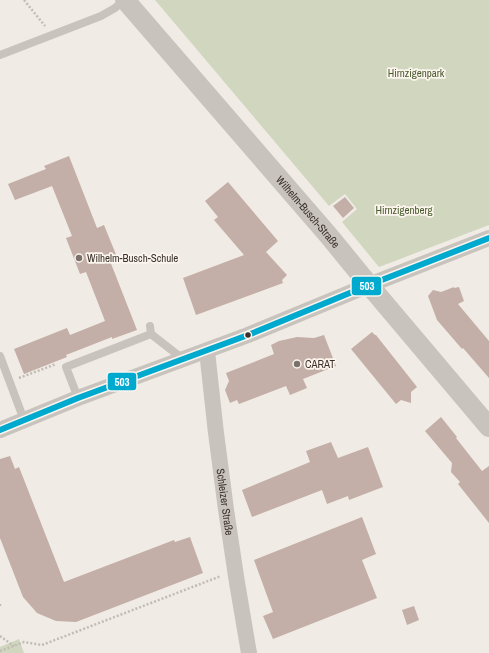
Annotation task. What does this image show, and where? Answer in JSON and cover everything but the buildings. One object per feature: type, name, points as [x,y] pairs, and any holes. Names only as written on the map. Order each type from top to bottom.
[{"type":"street","name":"Wilhelm-Busch-Straße","points":[[124,0],[329,236],[489,427]]},
{"type":"street","points":[[0,430],[78,398],[248,335],[369,285],[489,238]]},
{"type":"street","name":"Schleizer Straße","points":[[207,351],[222,485],[234,570],[249,653]]},
{"type":"lane","name":"Wilhelm-Busch-Straße","points":[[0,55],[101,16],[115,8],[124,0]]},
{"type":"lane","points":[[78,398],[66,367],[150,330],[183,359]]},
{"type":"lane","points":[[0,356],[24,420]]},
{"type":"path","points":[[24,0],[53,35]]},
{"type":"path","points":[[10,382],[63,360],[66,367]]},
{"type":"path","points":[[0,651],[24,642],[42,645],[234,570]]},
{"type":"path","points":[[0,636],[14,646]]},
{"type":"green space","points":[[155,0],[489,0],[489,225],[379,267],[342,222],[357,209],[345,194],[329,206]]},
{"type":"green space","points":[[19,639],[24,653],[0,653],[0,647]]},
{"type":"transit line","name":"503","points":[[0,430],[78,398],[248,335],[369,285],[489,238]]},
{"type":"place","name":"Wilhelm-Busch-Schule","points":[[79,258]]},
{"type":"place","name":"CARAT","points":[[297,364]]},
{"type":"park label","name":"Hirnzigenpark","points":[[416,73]]},
{"type":"park label","name":"Hirnzigenberg","points":[[404,210]]}]
